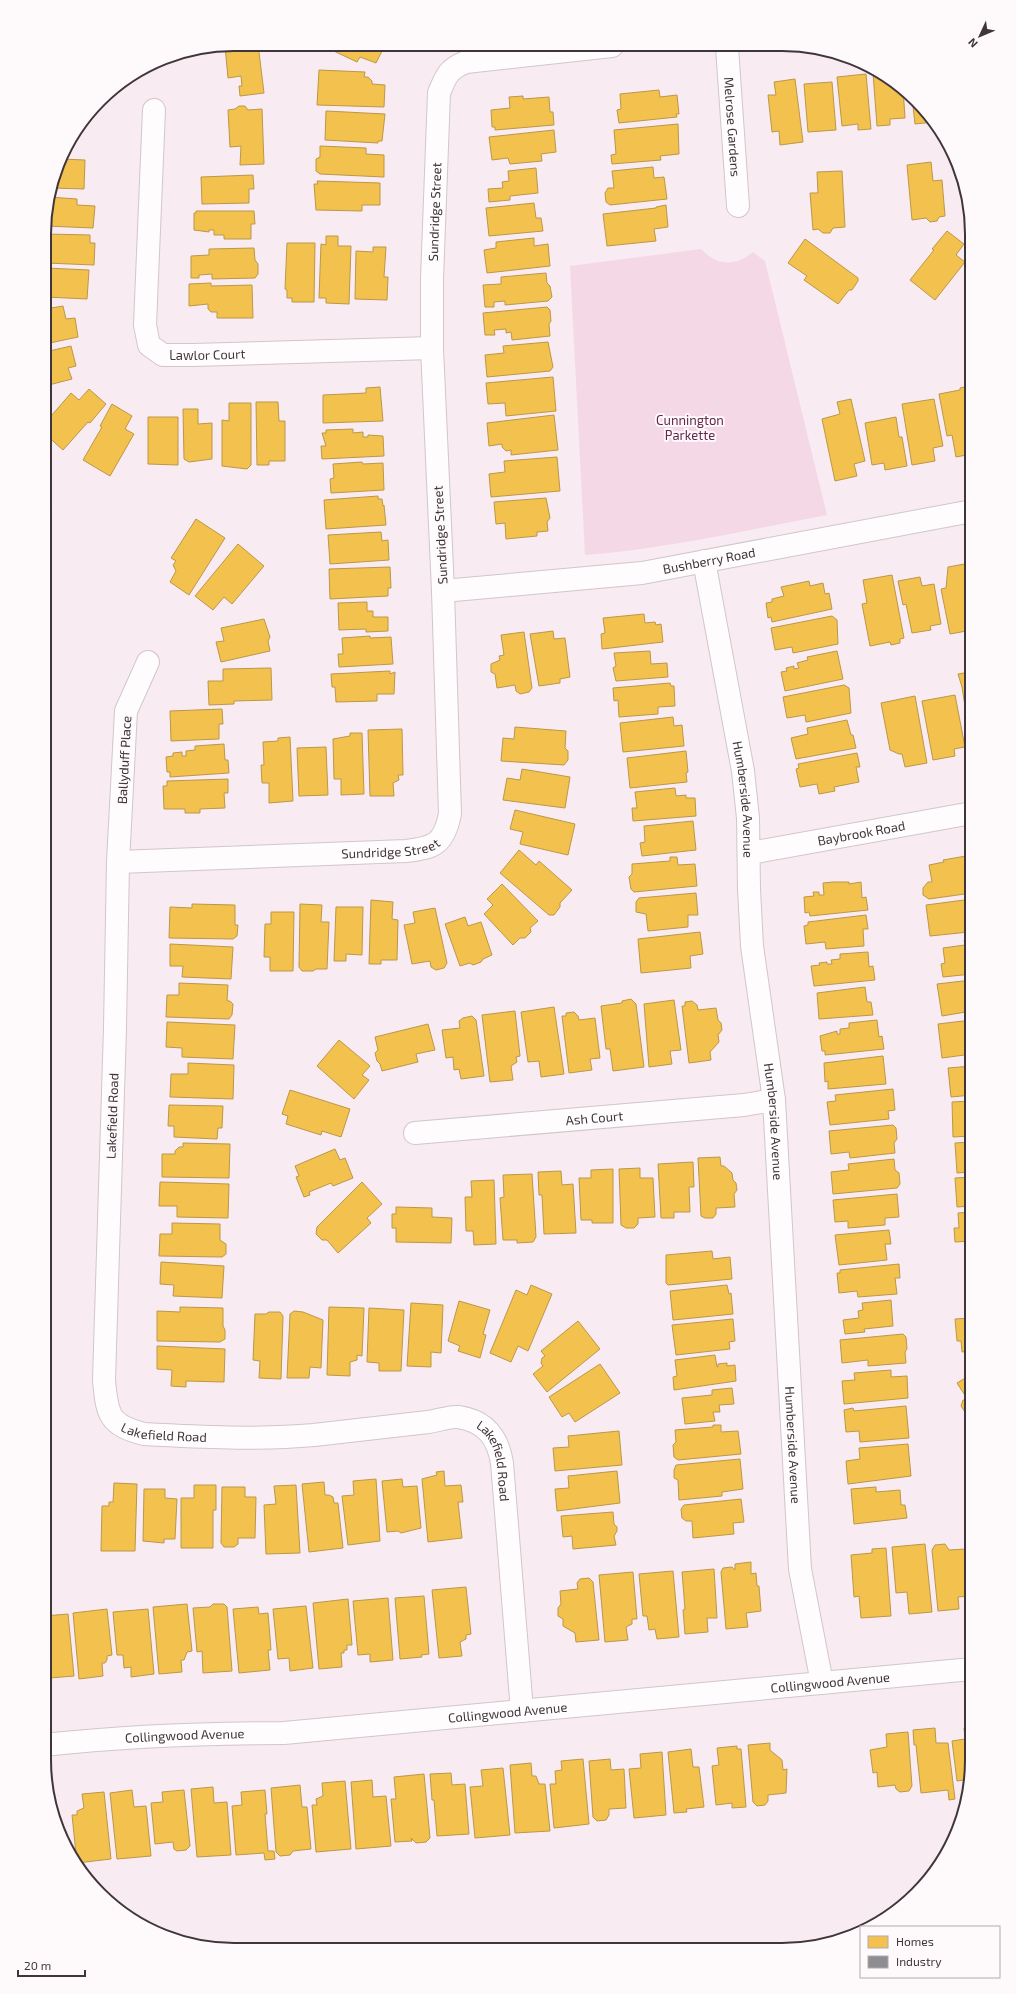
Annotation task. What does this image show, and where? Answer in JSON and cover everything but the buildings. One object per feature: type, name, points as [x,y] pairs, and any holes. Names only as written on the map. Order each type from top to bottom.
[{"type":"street","name":"Sundridge Street","points":[[118,862],[406,851],[427,849],[440,841],[447,827],[450,814],[443,591],[432,348],[432,279],[439,93],[446,76],[454,67],[477,60],[564,51]]},
{"type":"street","name":"Melrose Gardens","points":[[727,51],[738,206]]},
{"type":"street","name":"Lawlor Court","points":[[154,110],[145,325],[149,345],[163,355],[432,348]]},
{"type":"street","name":"Bushberry Road","points":[[443,591],[642,573],[965,512]]},
{"type":"street","name":"Humberside Avenue","points":[[704,561],[743,771],[748,818],[750,853],[749,889],[752,946],[774,1100],[800,1569],[822,1683]]},
{"type":"street","name":"Ballyduff Place","points":[[118,862],[126,711],[148,662]]},
{"type":"street","name":"Baybrook Road","points":[[750,853],[965,814]]},
{"type":"street","name":"Lakefield Road","points":[[118,862],[115,1028],[104,1380],[106,1402],[112,1417],[124,1429],[144,1434],[191,1436],[272,1437],[313,1435],[432,1422],[457,1417],[472,1421],[484,1428],[494,1436],[499,1448],[502,1463],[522,1711]]},
{"type":"street","name":"Ash Court","points":[[415,1133],[744,1105],[774,1100]]},
{"type":"street","name":"Collingwood Avenue","points":[[51,1744],[94,1739],[180,1734],[284,1733],[965,1670]]},
{"type":"green space","name":"Cunnington Parkette","points":[[701,249],[713,259],[720,261],[733,262],[746,257],[753,252],[765,261],[827,515],[677,544],[585,555],[570,266]]}]
